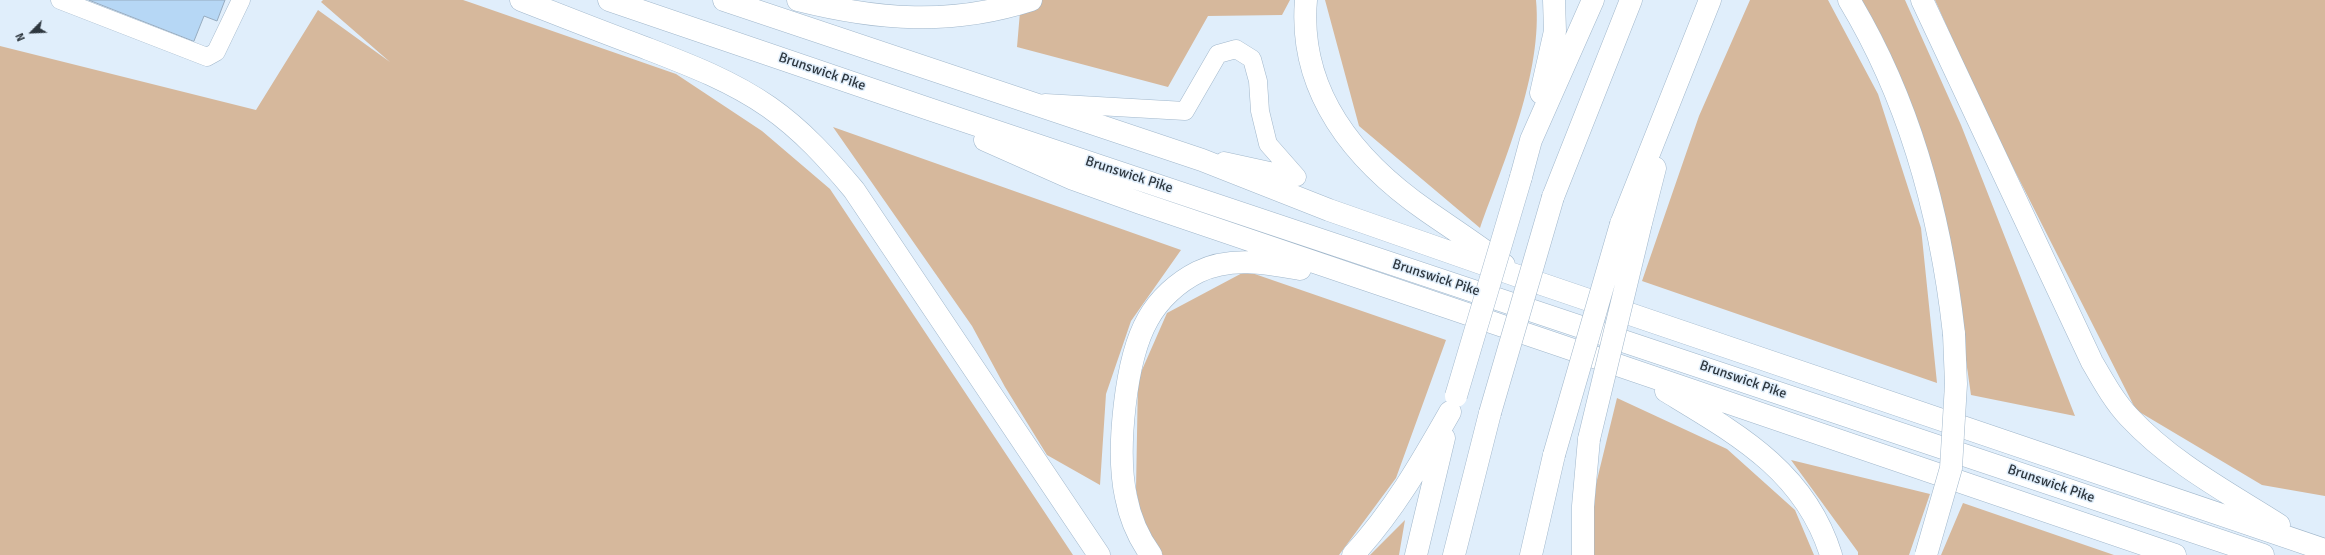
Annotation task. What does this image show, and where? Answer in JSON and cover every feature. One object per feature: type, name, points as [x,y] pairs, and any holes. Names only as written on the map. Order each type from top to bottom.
[{"type":"highway","points":[[521,0],[708,72],[742,90],[770,108],[800,132],[829,160],[854,190],[1099,555]]},
{"type":"highway","name":"Brunswick Pike","points":[[609,0],[930,109],[2263,555]]},
{"type":"highway","name":"Brunswick Pike","points":[[724,0],[1202,160],[1329,210],[1518,276],[2317,547]]},
{"type":"highway","points":[[798,0],[842,11],[891,17],[928,19],[970,15],[1031,0]]},
{"type":"highway","points":[[1306,0],[1304,20],[1306,48],[1316,81],[1328,108],[1344,135],[1367,162],[1397,188],[1426,211],[1478,244],[1518,276]]},
{"type":"highway","points":[[1416,555],[1453,404],[1531,140],[1555,31],[1554,0]]},
{"type":"highway","points":[[1531,140],[1593,0]]},
{"type":"highway","points":[[1454,555],[1490,413],[1553,197],[1631,0]]},
{"type":"highway","points":[[1531,555],[1554,455],[1678,76],[1710,0]]},
{"type":"highway","points":[[1849,0],[1874,44],[1914,143],[1931,202],[1944,262],[1954,334],[1956,384],[1951,468],[1926,555]]},
{"type":"highway","points":[[1922,0],[2092,362],[2108,389],[2128,416],[2152,440],[2182,464],[2317,547]]},
{"type":"highway","points":[[930,109],[992,144],[1073,179],[1634,372],[1814,430],[2175,555]]},
{"type":"highway","points":[[1583,555],[1583,506],[1589,439],[1631,223]]},
{"type":"highway","points":[[1151,555],[1141,542],[1131,518],[1125,496],[1123,454],[1125,409],[1138,339],[1148,318],[1162,299],[1179,284],[1199,272],[1221,264],[1261,263],[1357,277]]},
{"type":"highway","points":[[1634,372],[1717,422],[1764,454],[1793,484],[1813,511],[1824,531],[1831,555]]},
{"type":"highway","points":[[1353,555],[1375,531],[1398,499],[1453,404]]},
{"type":"lane","points":[[60,0],[207,58],[216,52],[241,0]]},
{"type":"lane","points":[[1027,102],[1185,111],[1218,54],[1236,49],[1252,59],[1258,81],[1260,111],[1268,144],[1297,177],[1164,147]]},
{"type":"shaded area","points":[[323,0],[463,0],[676,74],[762,131],[830,189],[1073,555],[0,555],[0,46],[256,110],[318,10],[390,62],[321,2]]},
{"type":"shaded area","points":[[1021,0],[1290,0],[1282,15],[1208,16],[1168,87],[1017,47]]},
{"type":"shaded area","points":[[1325,0],[1536,0],[1537,28],[1534,57],[1528,86],[1520,116],[1480,228],[1359,126]]},
{"type":"shaded area","points":[[1750,0],[1828,0],[1878,94],[1921,228],[1937,383],[1642,281],[1699,116]]},
{"type":"shaded area","points":[[1858,0],[1905,0],[1961,125],[2075,416],[1971,395],[1948,236]]},
{"type":"shaded area","points":[[1935,0],[2325,0],[2325,496],[2262,485],[2136,410],[1985,112]]},
{"type":"shaded area","points":[[833,127],[1181,250],[1131,321],[1106,394],[1100,485],[1047,455],[1005,387],[972,326]]},
{"type":"shaded area","points":[[1246,271],[1446,340],[1396,478],[1339,555],[1163,555],[1146,538],[1136,490],[1138,379],[1167,313]]},
{"type":"shaded area","points":[[1617,398],[1727,449],[1795,510],[1814,555],[1590,555],[1596,484]]},
{"type":"shaded area","points":[[1791,460],[1930,494],[1909,555],[1858,555],[1858,552]]},
{"type":"shaded area","points":[[1963,503],[2114,555],[1941,555]]},
{"type":"shaded area","points":[[1405,520],[1399,555],[1370,555]]},
{"type":"building","points":[[89,0],[225,0],[217,21],[204,16],[194,41]]}]
